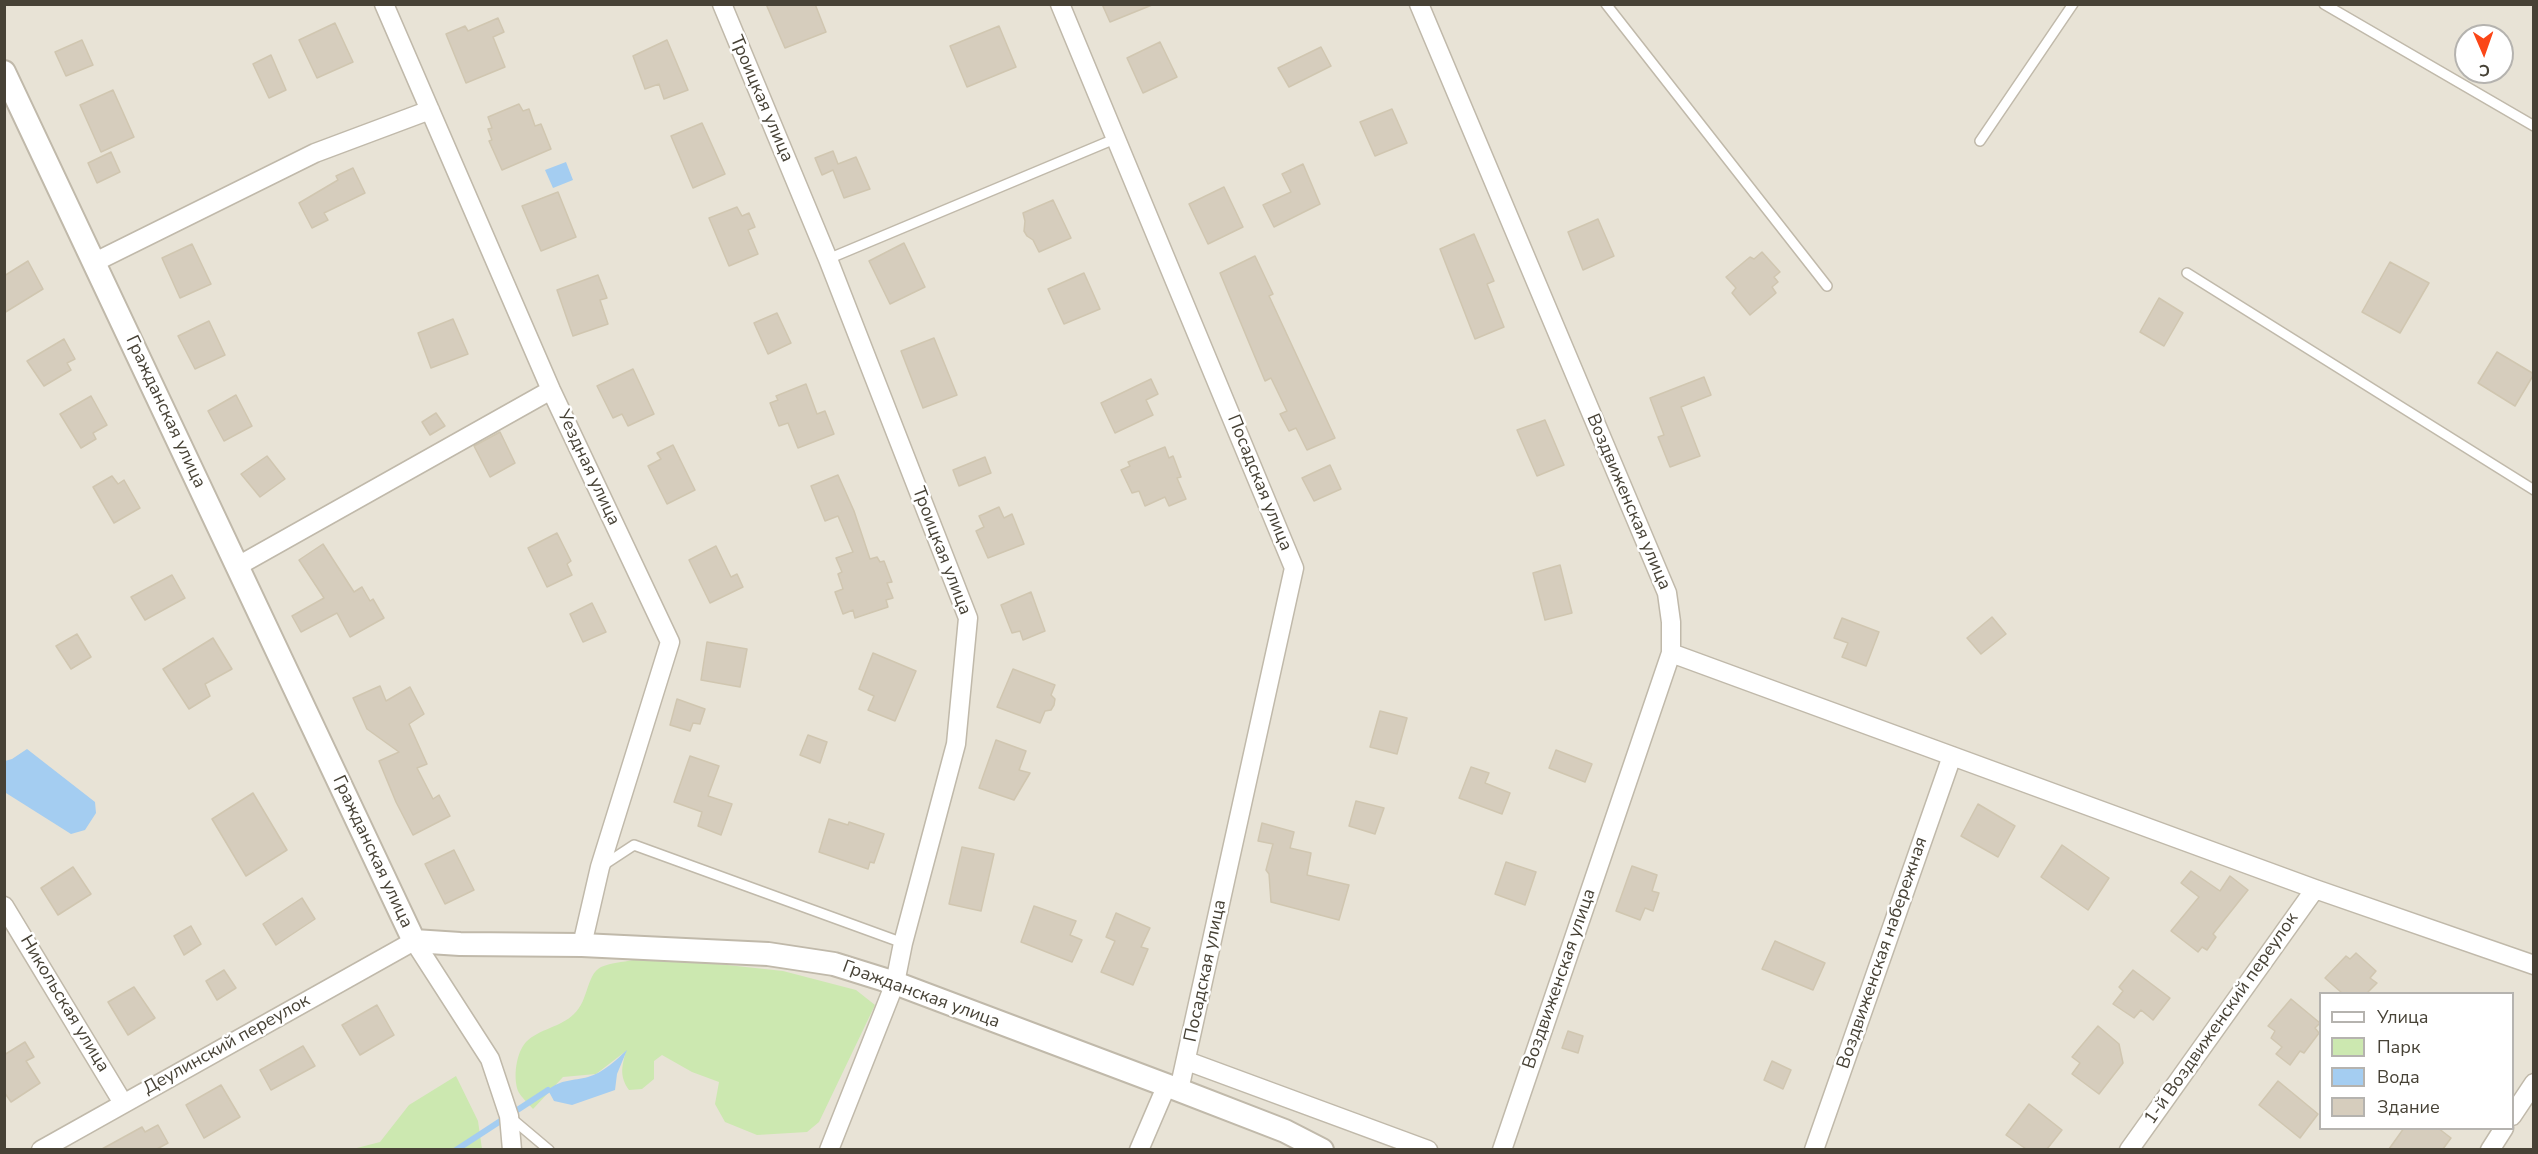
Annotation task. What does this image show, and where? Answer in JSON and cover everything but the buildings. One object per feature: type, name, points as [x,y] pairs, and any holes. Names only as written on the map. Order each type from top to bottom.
[{"type":"street","name":"Уездная улица","points":[[384,4],[552,390],[670,642],[600,867],[582,945]]},
{"type":"street","name":"Троицкая улица","points":[[722,4],[828,258],[968,618],[956,744],[903,943],[895,983],[829,1149]]},
{"type":"street","name":"Посадская улица","points":[[1060,4],[1294,568],[1187,1061],[1139,1149]]},
{"type":"street","name":"Воздвиженская улица","points":[[1419,4],[1667,593],[1671,622],[1671,653],[1502,1149]]},
{"type":"street","name":"Гражданская улица","points":[[4,72],[414,941],[460,944],[582,945],[768,954],[834,964],[895,983],[1172,1088],[1285,1131],[1322,1149]]},
{"type":"street","points":[[95,262],[315,153],[429,110]]},
{"type":"street","points":[[236,567],[552,390]]},
{"type":"street","points":[[1671,653],[2315,889],[2534,964]]},
{"type":"street","name":"Воздвиженская набережная","points":[[1814,1149],[1952,756]]},
{"type":"street","name":"1-й Воздвиженский переулок","points":[[2129,1149],[2315,889]]},
{"type":"street","name":"Никольская улица","points":[[4,906],[123,1102]]},
{"type":"street","points":[[414,941],[490,1059],[509,1116],[512,1149]]},
{"type":"street","name":"Деулинский переулок","points":[[41,1149],[414,941]]},
{"type":"street","points":[[1187,1061],[1428,1149]]},
{"type":"street","points":[[2514,1113],[2534,1083]]},
{"type":"street","points":[[2490,1149],[2503,1130]]},
{"type":"lane","points":[[1606,4],[1827,286]]},
{"type":"lane","points":[[1980,141],[2073,4]]},
{"type":"lane","points":[[2324,4],[2534,126]]},
{"type":"lane","points":[[828,258],[1117,138]]},
{"type":"lane","points":[[2187,273],[2534,490]]},
{"type":"lane","points":[[600,867],[634,845],[903,943]]},
{"type":"lane","points":[[509,1116],[549,1149]]},
{"type":"shaded area","points":[[5,5],[2533,5],[2533,1149],[5,1149]]},
{"type":"green space","points":[[633,960],[699,962],[783,971],[856,990],[875,1005],[819,1122],[807,1132],[757,1135],[725,1122],[715,1104],[719,1082],[692,1072],[662,1055],[654,1061],[654,1079],[642,1089],[629,1090],[623,1075],[626,1051],[596,1074],[563,1077],[533,1109],[519,1093],[516,1085],[516,1065],[526,1042],[574,1014],[593,976],[601,967]]},
{"type":"green space","points":[[456,1076],[478,1121],[482,1149],[353,1149],[380,1142],[409,1105]]},
{"type":"water","points":[[566,162],[573,180],[553,188],[545,170]]},
{"type":"water","points":[[27,749],[95,802],[96,813],[85,830],[71,834],[6,793],[5,761]]},
{"type":"water","points":[[627,1050],[617,1074],[615,1090],[572,1105],[554,1101],[548,1090],[553,1086],[599,1072]]},
{"type":"waterway","points":[[456,1150],[548,1090]]}]
